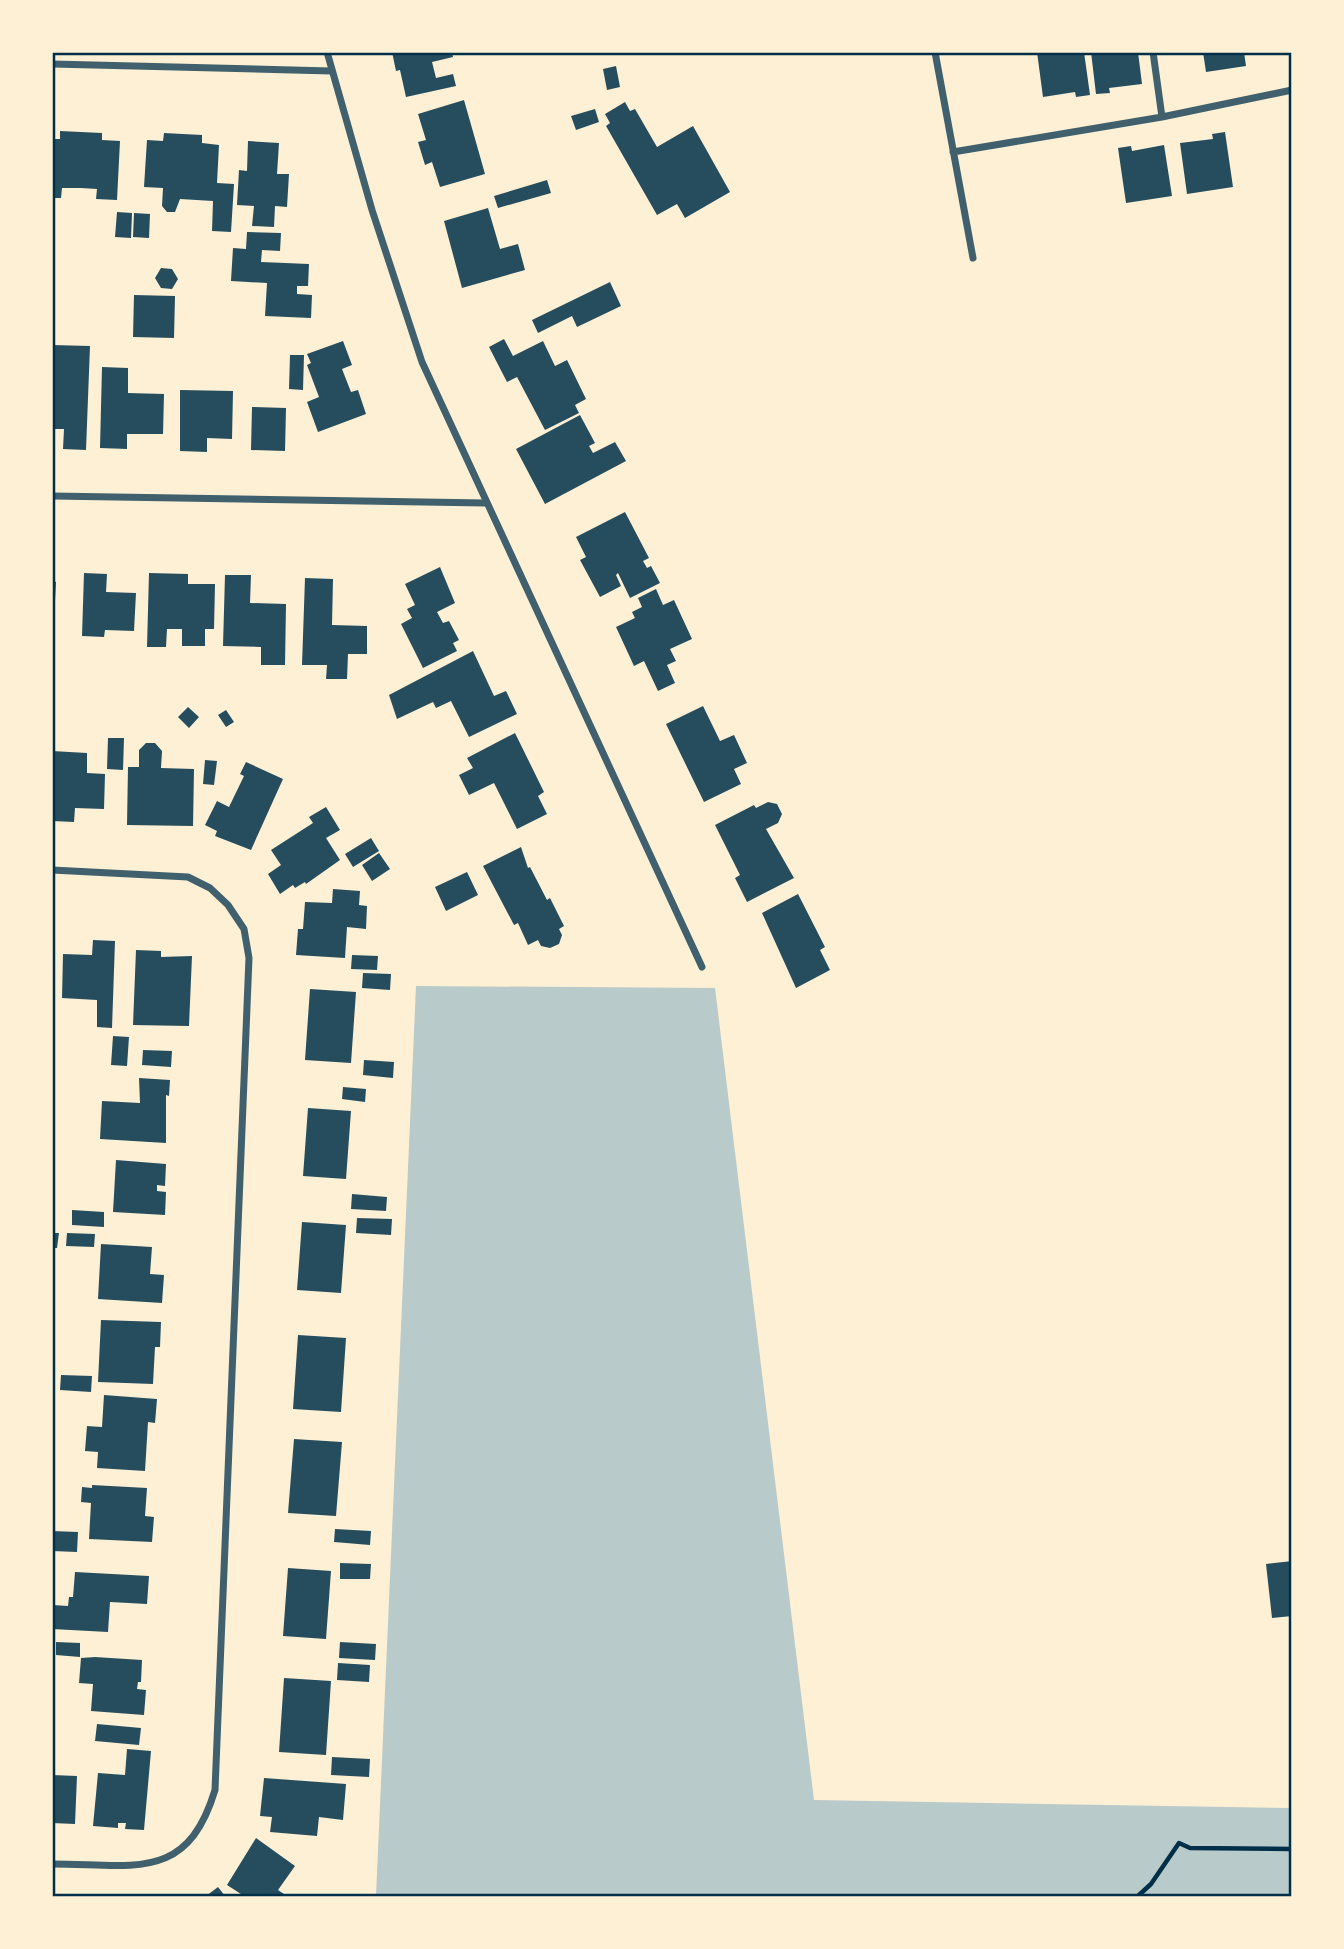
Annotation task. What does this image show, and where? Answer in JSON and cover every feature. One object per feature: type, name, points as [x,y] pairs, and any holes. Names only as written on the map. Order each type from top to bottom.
[{"type":"street","points":[[327,52],[372,211],[422,362],[702,967]]},
{"type":"street","points":[[935,52],[973,258]]},
{"type":"street","points":[[1153,52],[1162,117]]},
{"type":"street","points":[[52,64],[331,71]]},
{"type":"street","points":[[953,152],[1162,117],[1292,90]]},
{"type":"street","points":[[52,496],[485,503]]},
{"type":"street","points":[[52,870],[188,877],[210,888],[228,905],[244,929],[250,958],[215,1790],[207,1816],[194,1838],[175,1855],[149,1864],[52,1864]]},
{"type":"path","points":[[1138,1896],[1151,1884],[1179,1843],[1191,1848],[1292,1849]]},
{"type":"shaded area","points":[[416,986],[715,988],[814,1800],[1291,1808],[1291,1896],[376,1896]]},
{"type":"building","points":[[392,52],[452,52],[453,57],[432,62],[436,78],[453,74],[456,86],[406,97],[400,70],[396,71]]},
{"type":"building","points":[[1037,52],[1084,52],[1090,95],[1076,97],[1075,92],[1043,97]]},
{"type":"building","points":[[1091,52],[1138,52],[1142,84],[1109,88],[1110,93],[1096,94]]},
{"type":"building","points":[[1203,52],[1244,52],[1246,66],[1206,72]]},
{"type":"building","points":[[616,66],[620,87],[607,90],[603,69]]},
{"type":"building","points":[[464,100],[485,174],[440,187],[432,162],[425,165],[418,142],[426,140],[418,114]]},
{"type":"building","points":[[625,102],[630,111],[635,109],[657,147],[693,126],[730,192],[685,218],[677,204],[657,215],[606,126],[610,123],[605,114]]},
{"type":"building","points":[[595,109],[599,122],[576,130],[571,116]]},
{"type":"building","points":[[60,131],[102,133],[102,140],[120,141],[117,200],[96,199],[97,189],[81,188],[62,188],[61,198],[52,198],[52,139],[60,139]]},
{"type":"building","points":[[1225,132],[1233,187],[1187,194],[1180,143],[1213,139],[1212,134]]},
{"type":"building","points":[[164,133],[202,135],[202,143],[219,145],[217,183],[234,184],[231,232],[212,231],[213,201],[180,199],[175,212],[167,212],[162,206],[163,188],[144,187],[147,140],[163,141]]},
{"type":"building","points":[[248,141],[279,143],[277,174],[289,174],[287,207],[275,206],[274,227],[252,226],[254,206],[237,205],[239,170],[247,171]]},
{"type":"building","points":[[1164,145],[1172,196],[1126,203],[1118,148],[1131,146],[1132,151]]},
{"type":"building","points":[[547,180],[551,193],[498,208],[494,196]]},
{"type":"building","points":[[488,208],[500,249],[518,244],[525,270],[462,288],[444,221]]},
{"type":"building","points":[[117,212],[132,213],[131,238],[115,237]]},
{"type":"building","points":[[134,213],[150,214],[149,238],[133,237]]},
{"type":"building","points":[[247,232],[281,233],[280,251],[262,250],[261,262],[309,264],[308,286],[297,286],[297,294],[312,295],[311,318],[265,316],[267,283],[231,281],[233,248],[246,249]]},
{"type":"building","points":[[161,268],[172,269],[178,279],[172,289],[161,288],[155,278]]},
{"type":"building","points":[[610,282],[621,306],[577,327],[572,316],[538,333],[532,320]]},
{"type":"building","points":[[134,295],[175,296],[174,338],[133,337]]},
{"type":"building","points":[[504,339],[513,356],[543,341],[555,366],[567,360],[586,399],[575,405],[579,413],[545,430],[517,377],[507,382],[489,347]]},
{"type":"building","points":[[343,341],[352,365],[342,369],[351,392],[358,390],[366,414],[318,432],[307,402],[319,397],[307,365],[311,363],[307,354]]},
{"type":"building","points":[[52,345],[90,346],[86,450],[63,449],[64,429],[52,429]]},
{"type":"building","points":[[290,355],[304,355],[303,390],[289,389]]},
{"type":"building","points":[[102,367],[128,368],[128,393],[164,394],[163,434],[127,434],[127,449],[100,448]]},
{"type":"building","points":[[180,390],[233,391],[232,439],[207,438],[207,452],[180,451]]},
{"type":"building","points":[[252,407],[286,408],[285,451],[251,450]]},
{"type":"building","points":[[580,415],[595,443],[589,446],[593,453],[615,442],[626,461],[545,504],[516,449]]},
{"type":"building","points":[[625,512],[649,558],[643,561],[647,568],[651,566],[660,583],[630,598],[618,573],[616,575],[621,586],[600,597],[580,560],[586,557],[576,537]]},
{"type":"building","points":[[440,567],[455,603],[437,612],[443,623],[449,621],[459,640],[453,643],[457,651],[423,668],[401,624],[412,618],[407,609],[415,605],[405,584]]},
{"type":"building","points":[[84,573],[107,574],[106,592],[136,593],[134,631],[105,630],[104,637],[82,636]]},
{"type":"building","points":[[149,573],[188,574],[188,584],[215,584],[214,629],[205,629],[205,646],[182,646],[182,629],[167,629],[166,647],[147,647]]},
{"type":"building","points":[[225,575],[251,575],[250,603],[286,604],[285,665],[261,665],[261,647],[223,646]]},
{"type":"building","points":[[305,578],[333,579],[332,625],[367,626],[367,654],[348,654],[347,679],[326,679],[327,665],[302,665]]},
{"type":"building","points":[[52,581],[56,582],[55,600],[52,599]]},
{"type":"building","points":[[656,589],[663,605],[674,600],[692,639],[670,649],[676,661],[667,665],[675,683],[658,691],[644,661],[634,666],[616,627],[635,618],[632,612],[642,607],[638,598]]},
{"type":"building","points":[[473,651],[494,696],[506,691],[517,714],[469,737],[451,701],[436,708],[433,702],[397,719],[389,695]]},
{"type":"building","points":[[703,706],[720,741],[734,735],[747,763],[734,769],[741,784],[704,802],[666,724]]},
{"type":"building","points":[[188,707],[199,717],[189,728],[178,717]]},
{"type":"building","points":[[226,710],[234,722],[226,727],[218,715]]},
{"type":"building","points":[[515,733],[544,792],[538,796],[547,814],[517,829],[494,783],[469,795],[459,775],[473,768],[467,758]]},
{"type":"building","points":[[108,738],[124,738],[123,770],[107,769]]},
{"type":"building","points":[[146,743],[155,743],[162,751],[161,768],[194,769],[193,826],[127,825],[128,767],[139,767],[139,750]]},
{"type":"building","points":[[52,751],[87,753],[87,773],[105,774],[104,809],[75,808],[74,822],[52,821]]},
{"type":"building","points":[[205,760],[217,761],[214,785],[203,784]]},
{"type":"building","points":[[246,762],[283,779],[251,850],[215,836],[217,831],[205,825],[217,801],[229,807],[244,776],[240,774]]},
{"type":"building","points":[[768,802],[777,804],[782,814],[778,823],[766,829],[794,878],[747,902],[735,878],[740,875],[715,825],[754,805],[756,808]]},
{"type":"building","points":[[326,807],[340,830],[326,838],[340,860],[306,884],[305,882],[295,888],[293,885],[280,894],[268,874],[281,865],[271,850],[313,823],[309,817]]},
{"type":"building","points":[[371,838],[379,851],[353,867],[345,854]]},
{"type":"building","points":[[521,847],[528,868],[530,867],[547,900],[550,898],[564,926],[559,929],[562,935],[559,944],[550,948],[541,946],[538,940],[528,945],[518,923],[514,925],[483,866]]},
{"type":"building","points":[[379,853],[390,869],[372,881],[362,865]]},
{"type":"building","points":[[467,872],[478,895],[446,911],[435,887]]},
{"type":"building","points":[[333,889],[360,891],[359,905],[367,906],[366,929],[347,927],[345,958],[296,955],[298,929],[303,929],[305,902],[332,903]]},
{"type":"building","points":[[798,894],[825,947],[820,950],[830,970],[796,988],[762,913]]},
{"type":"building","points":[[93,940],[115,941],[112,1028],[97,1027],[97,1000],[62,998],[63,954],[92,955]]},
{"type":"building","points":[[136,950],[161,951],[161,957],[192,956],[189,1026],[133,1025]]},
{"type":"building","points":[[352,955],[378,956],[377,970],[351,969]]},
{"type":"building","points":[[363,973],[391,974],[390,990],[362,988]]},
{"type":"building","points":[[310,989],[356,992],[351,1063],[305,1060]]},
{"type":"building","points":[[113,1036],[129,1037],[127,1066],[111,1065]]},
{"type":"building","points":[[143,1050],[172,1051],[171,1067],[142,1065]]},
{"type":"building","points":[[364,1060],[394,1062],[393,1078],[363,1075]]},
{"type":"building","points":[[139,1078],[170,1080],[169,1096],[166,1095],[166,1143],[100,1139],[102,1101],[140,1103]]},
{"type":"building","points":[[343,1087],[366,1089],[365,1102],[342,1099]]},
{"type":"building","points":[[308,1108],[351,1111],[346,1179],[303,1176]]},
{"type":"building","points":[[116,1160],[166,1164],[165,1186],[157,1185],[157,1191],[166,1192],[165,1215],[113,1212]]},
{"type":"building","points":[[352,1194],[387,1197],[386,1211],[351,1209]]},
{"type":"building","points":[[72,1210],[104,1212],[104,1227],[72,1225]]},
{"type":"building","points":[[357,1218],[392,1219],[391,1235],[356,1233]]},
{"type":"building","points":[[302,1222],[346,1225],[341,1293],[297,1290]]},
{"type":"building","points":[[52,1233],[59,1233],[57,1248],[52,1248]]},
{"type":"building","points":[[67,1233],[95,1234],[94,1247],[66,1246]]},
{"type":"building","points":[[101,1244],[152,1247],[150,1274],[164,1275],[162,1303],[98,1299]]},
{"type":"building","points":[[101,1320],[161,1322],[160,1347],[155,1347],[153,1384],[98,1382]]},
{"type":"building","points":[[298,1335],[346,1338],[341,1412],[293,1409]]},
{"type":"building","points":[[61,1375],[92,1376],[91,1392],[60,1390]]},
{"type":"building","points":[[104,1395],[157,1399],[155,1423],[148,1422],[145,1471],[97,1468],[98,1452],[85,1451],[87,1426],[102,1427]]},
{"type":"building","points":[[294,1439],[342,1442],[336,1516],[288,1513]]},
{"type":"building","points":[[92,1485],[147,1488],[145,1516],[154,1517],[152,1542],[89,1539],[91,1503],[81,1502],[82,1487],[92,1488]]},
{"type":"building","points":[[335,1529],[371,1531],[370,1545],[334,1542]]},
{"type":"building","points":[[52,1531],[78,1532],[77,1552],[52,1551]]},
{"type":"building","points":[[1292,1561],[1292,1616],[1272,1618],[1266,1564]]},
{"type":"building","points":[[340,1563],[371,1564],[370,1579],[340,1579]]},
{"type":"building","points":[[288,1568],[331,1571],[326,1639],[283,1636]]},
{"type":"building","points":[[75,1572],[149,1576],[147,1604],[110,1602],[108,1632],[52,1629],[53,1605],[68,1606],[69,1597],[73,1597]]},
{"type":"building","points":[[56,1642],[80,1643],[80,1657],[56,1655]]},
{"type":"building","points":[[340,1642],[376,1644],[375,1660],[339,1658]]},
{"type":"building","points":[[81,1658],[142,1660],[141,1682],[138,1682],[137,1689],[146,1690],[144,1715],[91,1711],[93,1684],[79,1683]]},
{"type":"building","points":[[338,1663],[370,1665],[369,1682],[337,1680]]},
{"type":"building","points":[[284,1678],[331,1681],[326,1755],[279,1752]]},
{"type":"building","points":[[97,1724],[141,1728],[139,1745],[95,1741]]},
{"type":"building","points":[[127,1749],[151,1751],[144,1830],[125,1829],[126,1823],[118,1823],[118,1828],[93,1826],[98,1773],[125,1775]]},
{"type":"building","points":[[332,1757],[370,1759],[369,1777],[331,1775]]},
{"type":"building","points":[[52,1775],[77,1776],[75,1824],[52,1823]]},
{"type":"building","points":[[264,1778],[346,1784],[343,1820],[319,1817],[317,1836],[270,1832],[272,1817],[260,1816]]},
{"type":"building","points":[[256,1838],[295,1866],[278,1890],[287,1896],[244,1896],[227,1885]]},
{"type":"building","points":[[218,1887],[225,1896],[206,1896]]}]
